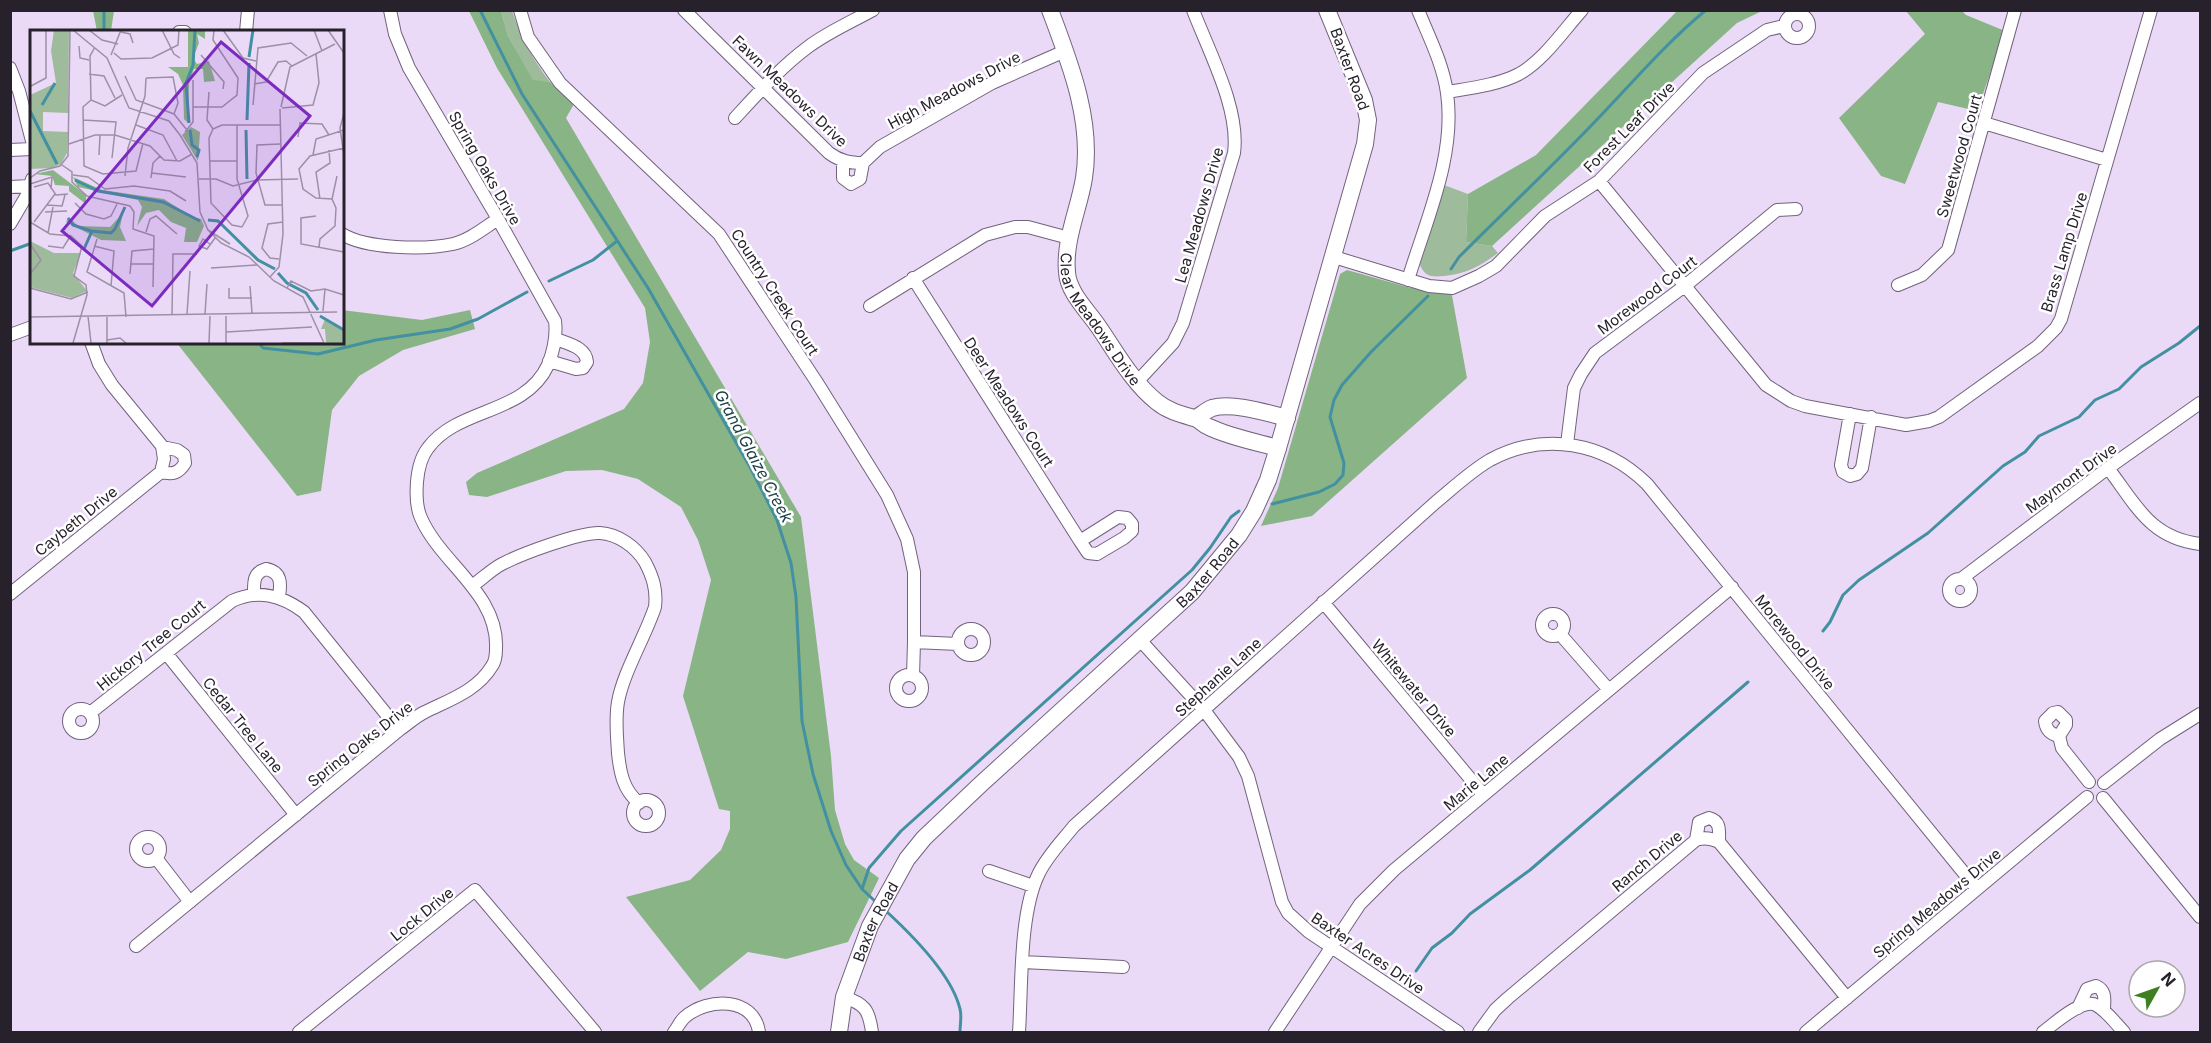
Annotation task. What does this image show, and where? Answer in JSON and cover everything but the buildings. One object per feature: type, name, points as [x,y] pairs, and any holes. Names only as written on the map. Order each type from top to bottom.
[{"type":"main road","name":"Clear Meadows Drive","points":[[1050,10],[1065,51],[1084,117],[1086,159],[1084,179],[1069,238],[1066,272],[1069,285],[1137,381],[1156,401],[1168,410],[1196,418],[1206,427],[1278,448]]},
{"type":"main road","name":"Baxter Road","points":[[839,1032],[844,997],[870,926],[907,859],[924,838],[1192,592],[1239,535],[1254,511],[1268,480],[1278,448],[1365,144],[1368,120],[1364,100],[1327,10]]},
{"type":"main road","points":[[1196,418],[1211,408],[1223,407],[1287,417]]},
{"type":"street","points":[[246,30],[248,10]]},
{"type":"street","name":"Spring Oaks Drive","points":[[136,946],[399,730],[424,712],[445,704],[473,687],[492,666],[496,653],[492,616],[472,586],[435,542],[420,516],[416,504],[416,490],[420,465],[429,447],[447,430],[514,400],[533,386],[549,361],[556,339],[555,321],[409,68],[395,34],[390,10]]},
{"type":"street","name":"Country Creek Court","points":[[520,10],[528,37],[560,83],[719,234],[887,495],[907,539],[914,572],[915,642],[912,676]]},
{"type":"street","name":"Fawn Meadows Drive","points":[[684,10],[829,153],[853,163]]},
{"type":"street","points":[[735,117],[807,48],[873,10]]},
{"type":"street","name":"Lea Meadows Drive","points":[[1137,381],[1173,343],[1183,323],[1235,146],[1235,123],[1232,110],[1193,10]]},
{"type":"street","points":[[1408,280],[1447,145],[1449,122],[1447,92],[1440,63],[1418,10]]},
{"type":"street","points":[[1447,92],[1491,84],[1520,74],[1542,56],[1582,10]]},
{"type":"street","name":"Sweetwood Court","points":[[1898,285],[1922,275],[1948,250],[2015,10]]},
{"type":"street","name":"Brass Lamp Drive","points":[[1599,181],[1766,385],[1798,403],[1906,425],[1929,421],[1939,417],[2038,346],[2061,319],[2151,10]]},
{"type":"street","name":"Forest Leaf Drive","points":[[1334,257],[1429,286],[1452,288],[1496,266],[1545,216],[1599,181],[1702,73],[1767,30],[1785,26]]},
{"type":"street","name":"High Meadows Drive","points":[[853,163],[992,83],[1065,51]]},
{"type":"street","points":[[10,68],[30,135]]},
{"type":"street","points":[[1984,123],[2107,160]]},
{"type":"street","points":[[10,150],[30,149]]},
{"type":"street","points":[[10,187],[30,182]]},
{"type":"street","points":[[10,224],[27,203],[30,187]]},
{"type":"street","name":"Morewood Court","points":[[1567,444],[1574,388],[1591,358],[1618,334],[1686,285],[1777,210],[1796,208]]},
{"type":"street","points":[[344,235],[353,241],[380,247],[446,245],[465,240],[498,219]]},
{"type":"street","points":[[870,306],[985,235],[1002,229],[1028,227],[1069,238]]},
{"type":"street","name":"Deer Meadows Court","points":[[913,278],[1080,541]]},
{"type":"street","points":[[10,335],[30,328]]},
{"type":"street","points":[[549,361],[576,369],[583,368],[587,362],[582,350],[556,339]]},
{"type":"street","name":"Caybeth Drive","points":[[10,594],[161,472],[174,473],[181,470],[185,463],[184,455],[177,450],[162,447],[112,384],[99,364],[92,344]]},
{"type":"street","name":"Maymont Drive","points":[[1961,579],[2108,468],[2200,403]]},
{"type":"street","points":[[1850,414],[1841,465],[1843,472],[1850,476],[1857,474],[1862,468],[1871,417]]},
{"type":"street","name":"Stephanie Lane","points":[[1019,1032],[1025,924],[1033,886],[1047,858],[1074,825],[1436,502],[1488,461],[1535,444],[1567,444]]},
{"type":"street","name":"Morewood Drive","points":[[1567,444],[1620,461],[1647,484],[1977,889]]},
{"type":"street","points":[[161,472],[164,459],[162,447]]},
{"type":"street","points":[[2108,468],[2152,525],[2176,539],[2200,544]]},
{"type":"street","points":[[472,586],[501,564],[544,546],[584,535],[600,533],[622,540],[642,557],[654,582],[655,607],[624,680],[618,702],[616,731],[620,769],[626,788],[639,803]]},
{"type":"street","points":[[279,597],[278,576],[275,572],[261,570],[255,577],[254,594],[279,597],[304,612],[399,730]]},
{"type":"street","name":"Marie Lane","points":[[1275,1032],[1360,904],[1394,870],[1732,587]]},
{"type":"street","name":"Hickory Tree Court","points":[[90,713],[232,601],[244,595],[254,594]]},
{"type":"street","name":"Whitewater Drive","points":[[1323,602],[1483,794]]},
{"type":"street","points":[[1560,633],[1609,690]]},
{"type":"street","name":"Baxter Acres Drive","points":[[1140,640],[1204,710],[1233,747],[1248,776],[1282,902],[1288,913],[1331,947],[1458,1032]]},
{"type":"street","points":[[915,642],[958,644]]},
{"type":"street","name":"Cedar Tree Lane","points":[[166,653],[296,814]]},
{"type":"street","points":[[2104,783],[2160,739],[2200,714]]},
{"type":"street","points":[[2059,736],[2062,748],[2089,782]]},
{"type":"street","points":[[2095,779],[2104,783],[2106,792],[2103,798],[2093,801],[2087,797],[2085,787],[2089,782],[2095,779]]},
{"type":"street","name":"Spring Meadows Drive","points":[[1806,1032],[2087,797]]},
{"type":"street","points":[[2103,798],[2200,917]]},
{"type":"street","points":[[1696,840],[1699,822],[1709,818],[1714,819],[1719,825],[1719,842],[1847,998]]},
{"type":"street","name":"Ranch Drive","points":[[1479,1032],[1495,1010],[1508,998],[1696,840],[1707,838],[1719,842]]},
{"type":"street","points":[[156,858],[190,902]]},
{"type":"street","points":[[989,872],[1033,886]]},
{"type":"street","name":"Lock Drive","points":[[299,1032],[475,890],[595,1032]]},
{"type":"street","points":[[1023,962],[1123,967]]},
{"type":"street","points":[[2078,1008],[2087,989],[2096,986],[2101,988],[2104,994],[2104,1010]]},
{"type":"street","points":[[844,997],[863,1005],[867,1011],[872,1032]]},
{"type":"street","points":[[674,1032],[687,1015],[703,1006],[731,1003],[748,1011],[758,1024],[759,1032]]},
{"type":"street","points":[[2043,1032],[2078,1008],[2095,1004],[2104,1010],[2124,1032]]},
{"type":"green space","points":[[93,11],[114,11],[111,30],[97,30]]},
{"type":"green space","points":[[469,11],[501,11],[508,36],[533,80],[550,82],[574,104],[566,118],[801,517],[831,756],[835,810],[845,844],[854,860],[879,878],[848,942],[786,959],[748,952],[700,991],[626,897],[690,880],[721,850],[730,829],[730,811],[719,809],[683,696],[711,580],[698,540],[681,507],[638,479],[602,470],[566,471],[487,497],[469,495],[466,482],[477,473],[624,409],[643,383],[650,342],[645,308],[497,68]]},
{"type":"green space","points":[[501,11],[512,11],[528,48],[550,82],[533,81],[508,36]]},
{"type":"green space","points":[[1677,11],[1762,11],[1737,23],[1492,246],[1466,242],[1468,194],[1536,155]]},
{"type":"green space","points":[[1906,11],[1962,11],[1966,15],[2005,31],[1977,111],[1938,102],[1905,184],[1881,176],[1839,118],[1925,34]]},
{"type":"green space","points":[[1444,185],[1468,194],[1466,242],[1492,246],[1498,253],[1466,271],[1452,275],[1432,276],[1424,272],[1420,265]]},
{"type":"green space","points":[[1347,270],[1411,288],[1451,290],[1467,378],[1312,516],[1261,526],[1278,488],[1340,274]]},
{"type":"green space","points":[[344,310],[422,320],[470,310],[475,329],[403,350],[359,376],[332,410],[321,491],[297,496],[178,344],[344,344]]},
{"type":"waterway","points":[[104,10],[104,30]]},
{"type":"waterway","name":"Grand Glaize Creek","points":[[480,10],[522,94],[648,288],[750,467],[777,520],[791,563],[796,597],[802,721],[813,774],[831,831],[846,865],[862,889],[877,903]]},
{"type":"waterway","points":[[1451,269],[1459,257],[1596,121],[1657,56],[1706,10]]},
{"type":"waterway","points":[[549,281],[593,260],[617,241]]},
{"type":"waterway","points":[[10,251],[30,244]]},
{"type":"waterway","points":[[260,344],[263,348],[318,354],[376,340],[450,329],[478,319],[527,292]]},
{"type":"waterway","points":[[1272,504],[1319,492],[1335,484],[1343,475],[1344,463],[1330,417],[1334,400],[1342,385],[1371,352],[1428,296]]},
{"type":"waterway","points":[[1823,631],[1843,595],[1859,580],[1928,533],[2003,466],[2025,452],[2039,436],[2079,417],[2095,400],[2119,389],[2141,367],[2179,343],[2200,326]]},
{"type":"waterway","points":[[862,889],[869,868],[901,831],[1192,570],[1231,517],[1239,511]]},
{"type":"waterway","points":[[1416,971],[1432,948],[1452,933],[1470,914],[1530,870],[1748,682]]},
{"type":"waterway","name":"Grand Glaize Creek","points":[[886,911],[918,943],[949,983],[960,1009],[960,1032]]}]
